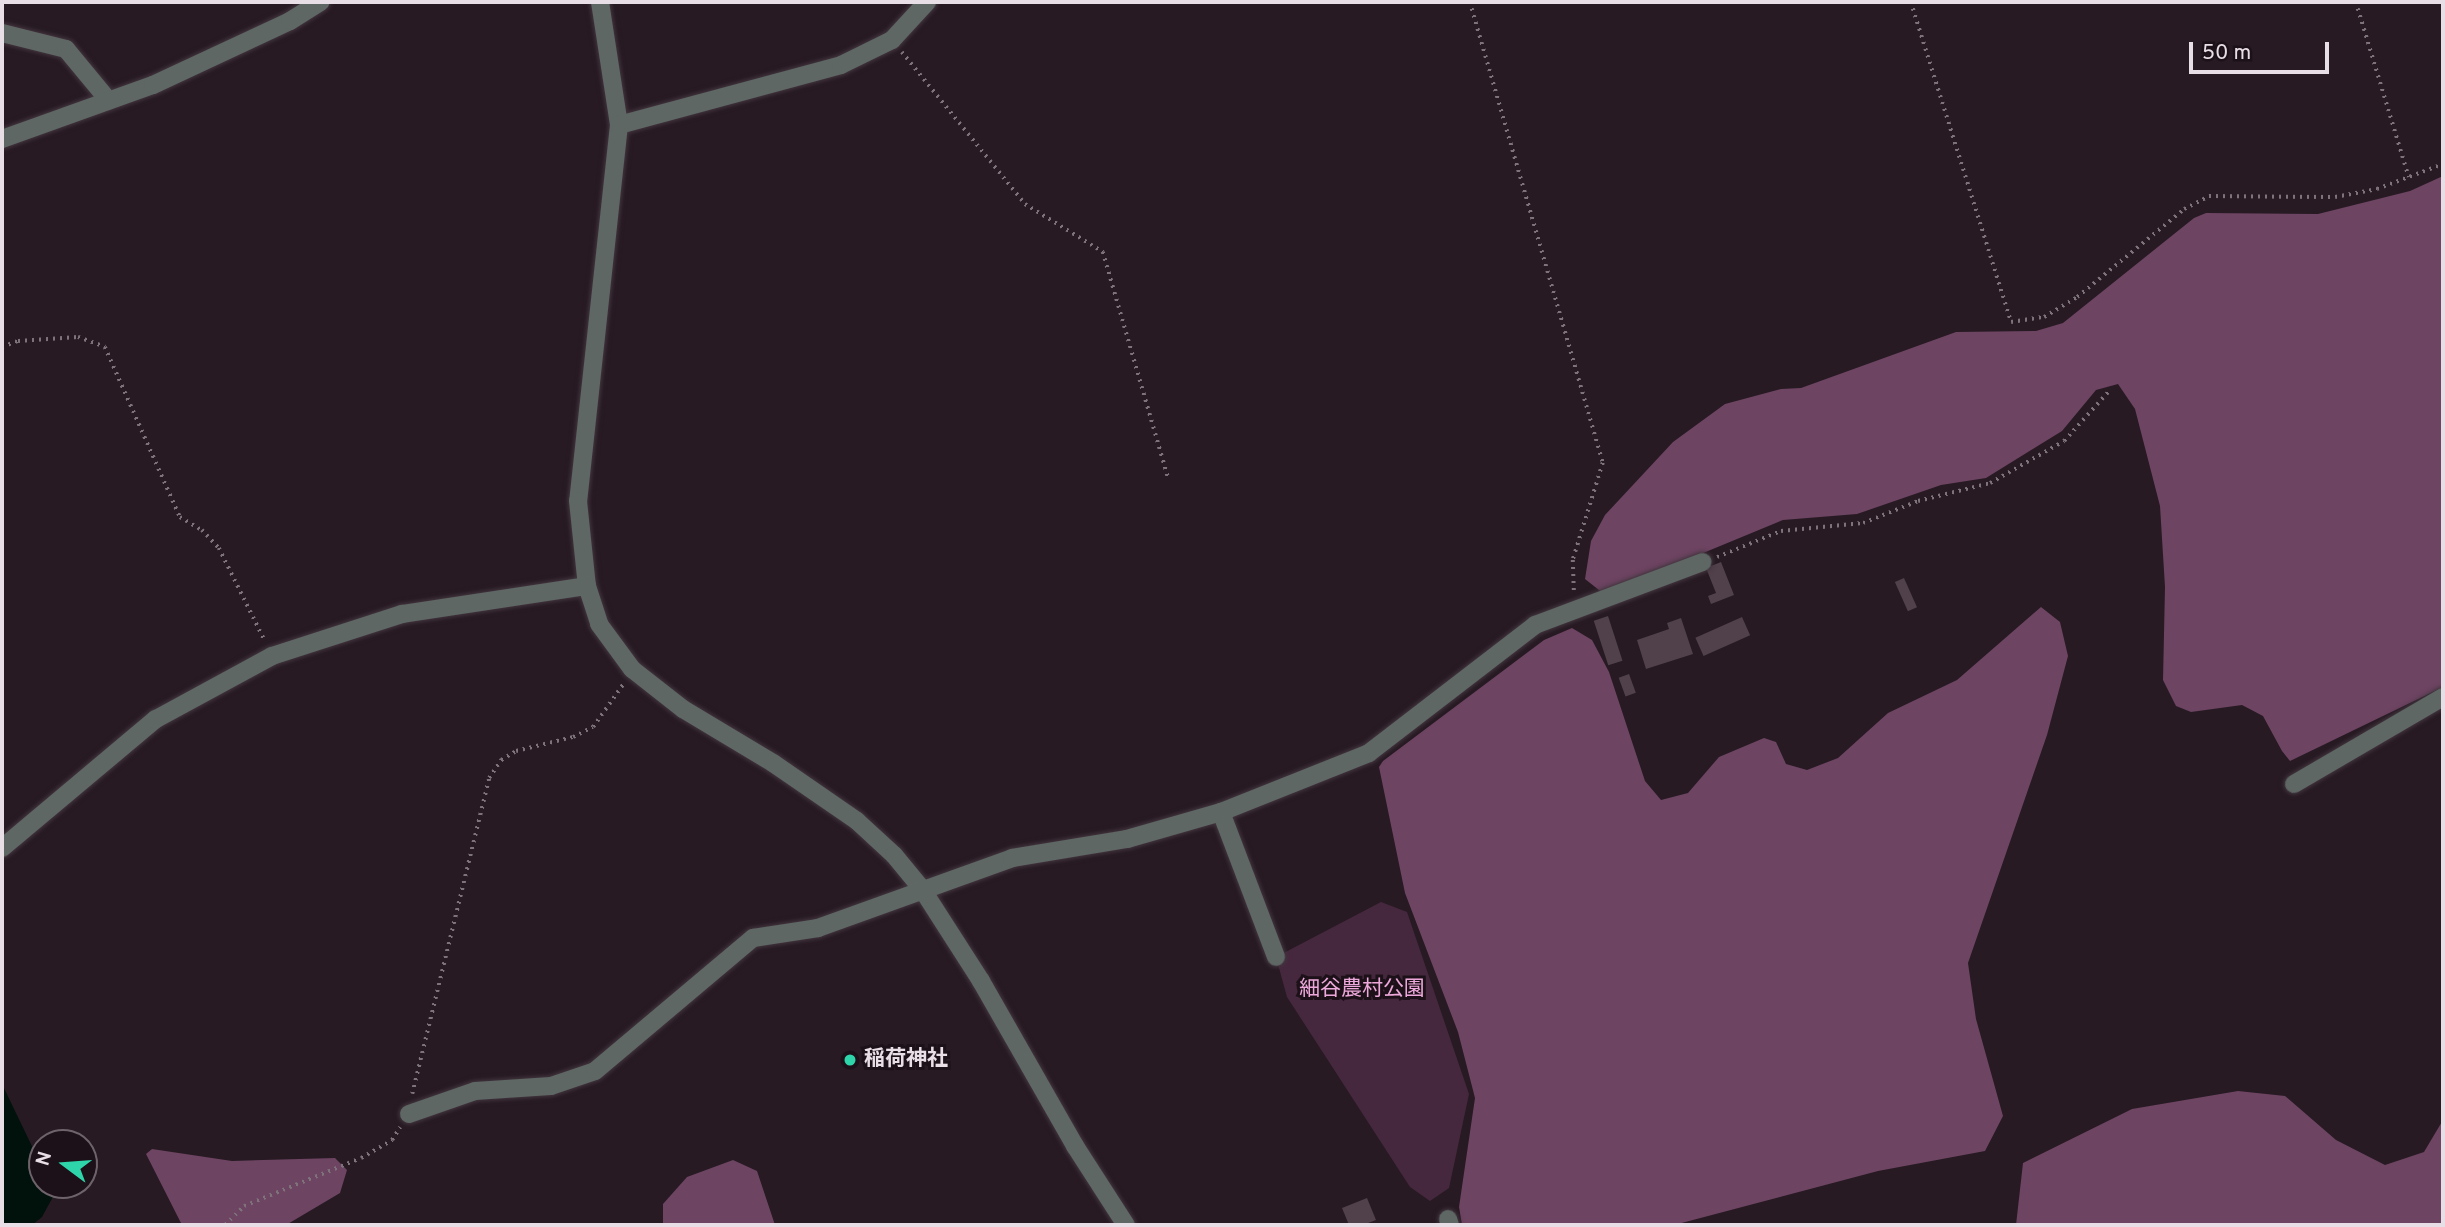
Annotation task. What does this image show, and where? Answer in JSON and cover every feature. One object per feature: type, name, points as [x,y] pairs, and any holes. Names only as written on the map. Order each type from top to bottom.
[{"type":"street","points":[[2,139],[153,85],[290,21],[320,2]]},
{"type":"street","points":[[600,2],[619,125],[578,501],[587,586],[600,624],[632,669],[683,709],[773,763],[857,821],[894,855],[922,889],[981,981],[1075,1146],[1126,1225]]},
{"type":"street","points":[[619,125],[841,65],[891,40],[927,2]]},
{"type":"street","points":[[2,33],[66,49],[109,101]]},
{"type":"street","points":[[409,1114],[475,1091],[551,1086],[595,1071],[752,938],[818,928],[1012,858],[1126,839],[1222,812],[1369,753],[1535,625],[1574,613],[1703,562]]},
{"type":"street","points":[[2,848],[156,719],[272,656],[402,614],[587,586]]},
{"type":"street","points":[[2294,784],[2443,697]]},
{"type":"street","points":[[1222,812],[1276,957]]},
{"type":"path","points":[[1470,2],[1604,463],[1573,560],[1574,613]]},
{"type":"path","points":[[1911,2],[2011,322],[2044,317],[2066,304],[2184,209],[2209,196],[2335,197],[2409,177],[2443,164]]},
{"type":"path","points":[[2356,2],[2409,177]]},
{"type":"path","points":[[891,40],[1025,204],[1102,252],[1168,477]]},
{"type":"path","points":[[2,348],[18,341],[78,337],[105,346],[180,517],[202,530],[219,548],[272,656]]},
{"type":"path","points":[[1703,562],[1781,531],[1863,523],[1918,501],[1990,483],[2064,441],[2110,390]]},
{"type":"path","points":[[225,1225],[244,1206],[361,1158],[392,1140],[409,1114],[418,1060],[489,778],[501,760],[516,751],[573,737],[593,727],[632,669]]},
{"type":"green space","name":"細谷農村公園","points":[[1381,902],[1407,912],[1469,1094],[1449,1188],[1430,1201],[1410,1187],[1287,997],[1276,957]]},
{"type":"shaded area","points":[[2443,176],[2443,687],[2290,761],[2263,716],[2242,705],[2191,712],[2176,706],[2163,680],[2165,587],[2160,506],[2135,409],[2118,384],[2096,390],[2062,431],[1986,478],[1941,485],[1857,514],[1783,520],[1604,594],[1585,579],[1591,541],[1605,515],[1673,442],[1725,404],[1781,389],[1801,388],[1956,332],[2036,331],[2063,323],[2194,218],[2206,213],[2318,214],[2410,191]]},
{"type":"shaded area","points":[[2041,607],[2060,622],[2068,656],[2047,735],[1968,963],[1976,1019],[2003,1116],[1985,1151],[1878,1171],[1674,1225],[1462,1225],[1459,1207],[1475,1098],[1458,1032],[1405,893],[1379,767],[1383,761],[1544,640],[1572,628],[1592,640],[1609,672],[1645,781],[1661,800],[1688,793],[1719,757],[1764,738],[1776,742],[1786,764],[1807,770],[1838,758],[1888,713],[1957,680]]},
{"type":"shaded area","points":[[2,1084],[28,1138],[28,1199],[52,1199],[42,1217],[32,1225],[2,1225]]},
{"type":"shaded area","points":[[2238,1091],[2285,1096],[2336,1140],[2385,1165],[2424,1152],[2443,1120],[2443,1225],[2016,1225],[2023,1163],[2132,1109]]},
{"type":"shaded area","points":[[152,1149],[232,1161],[335,1158],[347,1170],[340,1193],[286,1225],[182,1225],[146,1154]]},
{"type":"shaded area","points":[[733,1160],[757,1171],[775,1225],[663,1225],[663,1204],[687,1177]]},
{"type":"building","points":[[1721,562],[1734,595],[1711,604],[1708,596],[1716,593],[1706,568]]},
{"type":"building","points":[[1904,578],[1917,607],[1908,611],[1895,582]]},
{"type":"building","points":[[1608,616],[1623,661],[1608,665],[1594,621]]},
{"type":"building","points":[[1742,617],[1750,635],[1704,656],[1695,638]]},
{"type":"building","points":[[1681,618],[1693,654],[1646,669],[1637,640],[1669,629],[1667,623]]},
{"type":"building","points":[[1629,674],[1636,693],[1626,697],[1619,678]]},
{"type":"building","points":[[1367,1198],[1376,1220],[1363,1225],[1349,1225],[1342,1208]]},
{"type":"place","name":"稲荷神社","points":[[850,1060]]}]
